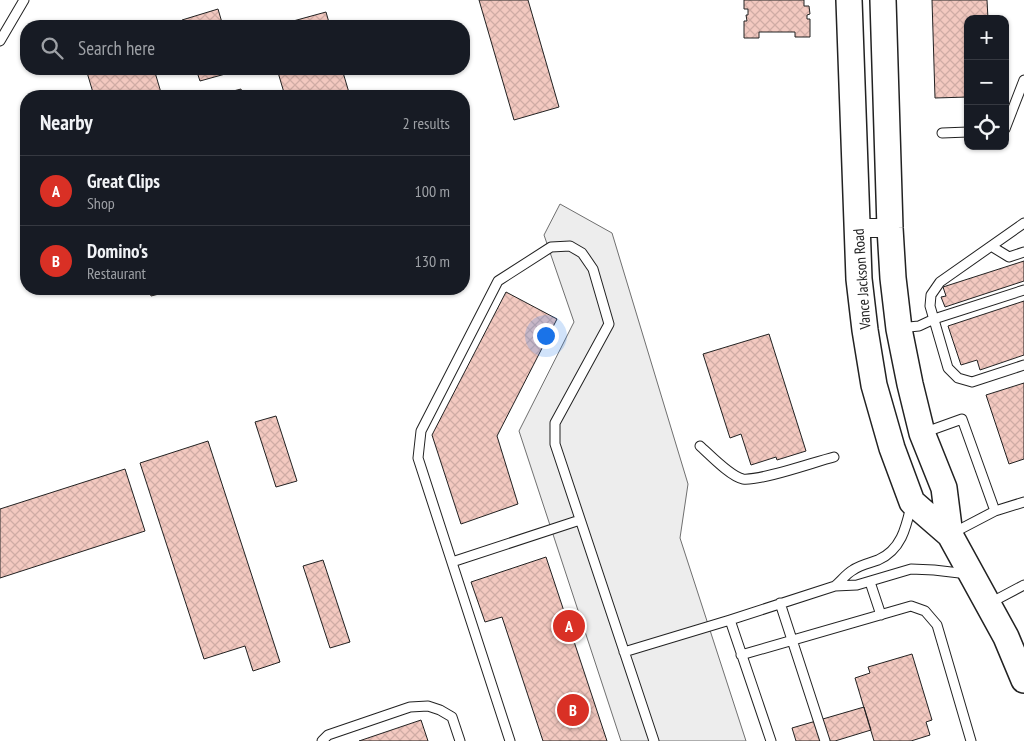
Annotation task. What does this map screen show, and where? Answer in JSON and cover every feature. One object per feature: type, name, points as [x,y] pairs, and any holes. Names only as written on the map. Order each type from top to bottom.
[{"type":"main road","name":"Vance Jackson Road","points":[[850,0],[859,279],[874,386],[892,448],[912,502],[950,535],[1006,637],[1024,680]]},
{"type":"main road","name":"Vance Jackson Road","points":[[883,0],[890,228],[899,328],[902,350],[922,433],[944,488],[950,535]]},
{"type":"street","points":[[858,228],[890,228]]},
{"type":"lane","points":[[0,41],[24,0]]},
{"type":"lane","points":[[1009,119],[1024,80]]},
{"type":"lane","points":[[942,134],[964,132]]},
{"type":"lane","points":[[1024,223],[940,282],[931,296],[930,306],[948,368],[958,378],[972,382],[1024,365]]},
{"type":"lane","points":[[510,741],[418,458],[421,430],[498,281],[551,247],[570,246],[582,253],[593,269],[609,324],[555,423],[555,444],[654,741]]},
{"type":"lane","points":[[991,246],[1009,256],[1024,252]]},
{"type":"lane","points":[[899,328],[919,326],[934,319],[1024,290]]},
{"type":"lane","points":[[922,433],[962,419],[994,511]]},
{"type":"lane","points":[[700,446],[722,467],[742,479],[758,478],[834,457]]},
{"type":"lane","points":[[835,586],[853,570],[891,552],[907,528],[912,502]]},
{"type":"lane","points":[[950,535],[994,511],[1024,502]]},
{"type":"lane","points":[[452,562],[580,520]]},
{"type":"lane","points":[[624,652],[835,586],[857,586],[912,570],[934,570],[972,575]]},
{"type":"lane","points":[[870,582],[881,615]]},
{"type":"lane","points":[[988,604],[1024,585]]},
{"type":"lane","points":[[780,602],[825,741]]},
{"type":"lane","points":[[741,655],[911,606],[925,611],[937,625],[971,741]]},
{"type":"lane","points":[[730,620],[771,741]]},
{"type":"lane","points":[[322,741],[328,735],[410,707],[428,706],[452,717],[460,741]]},
{"type":"shaded area","points":[[560,204],[612,233],[688,484],[680,538],[746,741],[621,741],[519,431],[574,322],[544,235]]},
{"type":"building","points":[[479,0],[528,0],[559,107],[514,120]]},
{"type":"building","points":[[744,0],[804,0],[804,6],[809,6],[810,14],[807,15],[807,19],[810,19],[810,37],[795,37],[795,32],[759,32],[759,38],[744,38],[744,21],[747,21],[748,9],[744,9]]},
{"type":"building","points":[[932,0],[987,0],[988,15],[964,15],[964,97],[935,98]]},
{"type":"building","points":[[218,9],[221,20],[182,20]]},
{"type":"building","points":[[326,12],[328,20],[297,20]]},
{"type":"building","points":[[88,75],[156,75],[160,90],[92,90]]},
{"type":"building","points":[[198,75],[222,75],[200,81]]},
{"type":"building","points":[[279,75],[344,75],[348,90],[283,90]]},
{"type":"building","points":[[1024,261],[1024,281],[945,307],[941,297],[946,296],[943,287]]},
{"type":"building","points":[[506,292],[557,319],[497,436],[518,504],[461,524],[432,435]]},
{"type":"building","points":[[1024,301],[1024,355],[980,370],[977,360],[961,365],[948,326]]},
{"type":"building","points":[[769,334],[806,451],[777,460],[776,457],[751,465],[741,434],[730,438],[703,354]]},
{"type":"building","points":[[1024,383],[1024,459],[1009,464],[986,395]]},
{"type":"building","points":[[276,416],[297,481],[276,487],[255,422]]},
{"type":"building","points":[[208,441],[280,662],[253,671],[245,646],[204,659],[140,463]]},
{"type":"building","points":[[125,469],[145,531],[0,578],[0,509]]},
{"type":"building","points":[[546,557],[607,741],[543,741],[502,617],[485,622],[471,582]]},
{"type":"building","points":[[323,560],[350,642],[330,648],[303,566]]},
{"type":"building","points":[[912,654],[932,720],[926,722],[930,735],[911,741],[874,741],[855,678],[870,673],[868,667]]},
{"type":"building","points":[[864,707],[871,730],[835,741],[796,741],[792,728]]},
{"type":"building","points":[[421,720],[428,741],[359,741]]},
{"type":"place","name":"Great Clips","points":[[569,626]]},
{"type":"place","name":"Domino's","points":[[573,710]]}]
